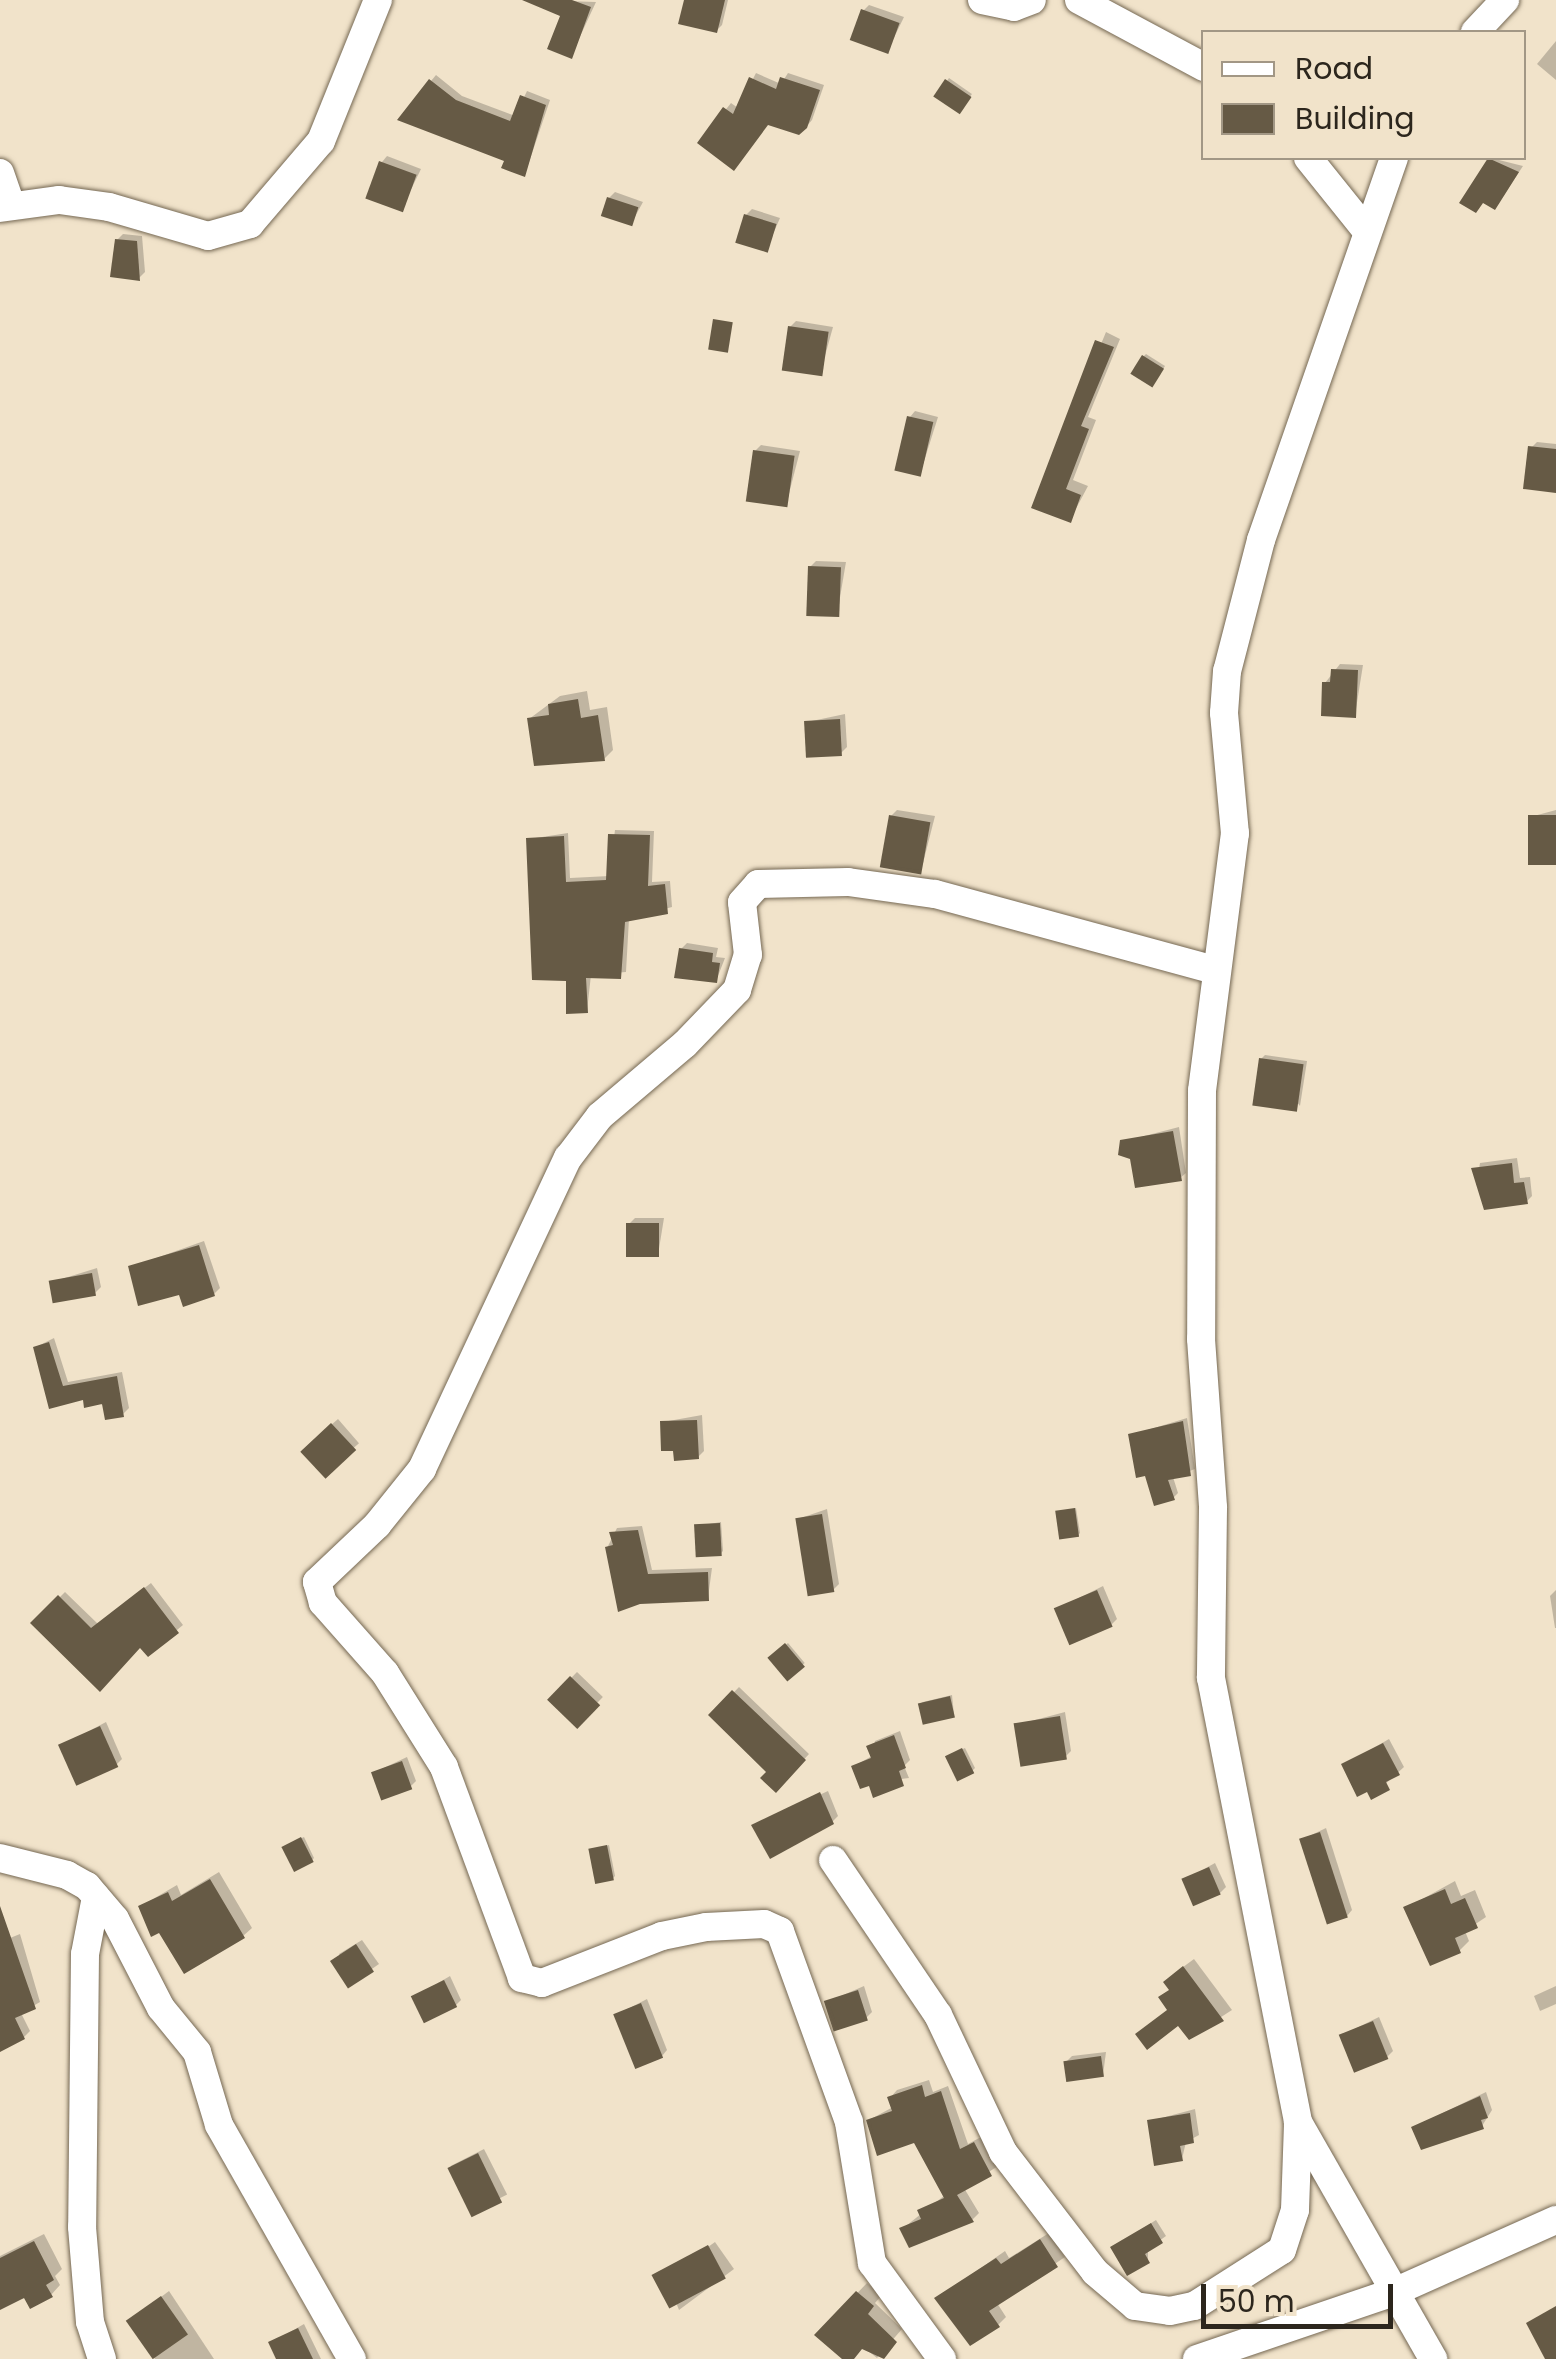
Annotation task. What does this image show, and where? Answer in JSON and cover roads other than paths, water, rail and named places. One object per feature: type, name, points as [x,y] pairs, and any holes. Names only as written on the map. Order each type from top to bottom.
[{"type":"street","points":[[0,173],[5,207],[58,200],[109,207],[208,236],[250,224],[321,141],[378,0]]},
{"type":"street","points":[[982,0],[1014,7],[1032,0]]},
{"type":"street","points":[[1079,0],[1201,65]]},
{"type":"street","points":[[1477,30],[1505,0]]},
{"type":"street","points":[[1310,160],[1365,229]]},
{"type":"street","points":[[834,1860],[938,2014],[1002,2152],[1104,2282],[1135,2306],[1170,2311],[1194,2306],[1282,2250],[1295,2210],[1298,2122],[1210,1678],[1214,1508],[1201,1340],[1202,1109],[1215,970],[1235,833],[1224,713],[1227,671],[1261,540],[1365,229],[1393,160]]},
{"type":"street","points":[[942,2359],[872,2263],[848,2122],[780,1930],[764,1924],[706,1927],[648,1941],[542,1982],[522,1978],[444,1767],[385,1673],[322,1603],[318,1582],[378,1525],[422,1469],[568,1158],[600,1116],[686,1044],[737,990],[748,955],[742,902],[758,884],[848,882],[935,894],[1215,970]]},
{"type":"street","points":[[0,1858],[67,1875],[96,1897],[116,1919],[160,2008],[197,2052],[220,2125],[352,2359]]},
{"type":"street","points":[[0,1872],[38,1870]]},
{"type":"street","points":[[96,1897],[84,1954],[82,2210],[90,2322],[102,2359]]},
{"type":"street","points":[[1298,2122],[1433,2359]]},
{"type":"street","points":[[1197,2359],[1394,2292],[1556,2220]]},
{"type":"street","points":[[1251,2342],[1278,2359]]}]
